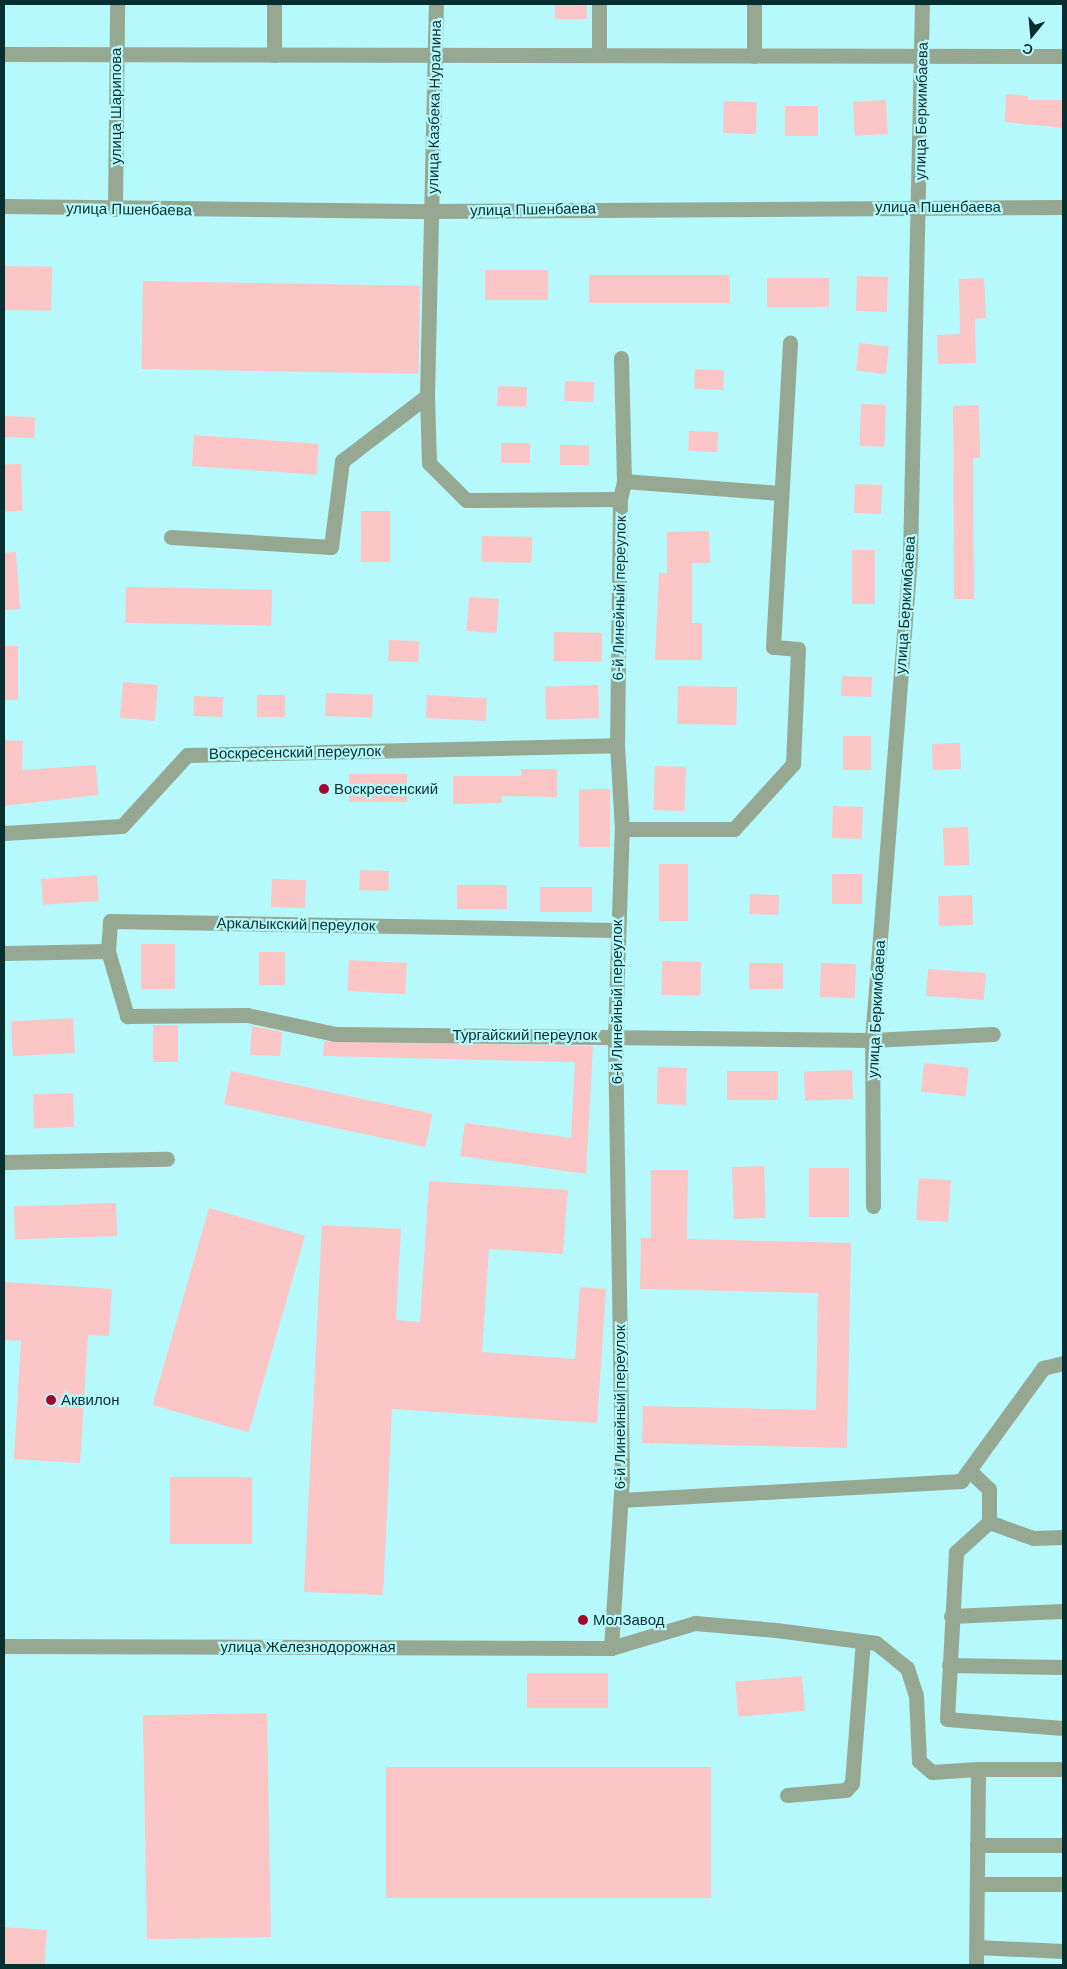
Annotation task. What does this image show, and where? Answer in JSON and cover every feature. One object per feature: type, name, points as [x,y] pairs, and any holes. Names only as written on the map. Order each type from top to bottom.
[{"type":"street","name":"улица Шарипова","points":[[115,209],[117,4]]},
{"type":"street","points":[[274,4],[274,55]]},
{"type":"street","name":"улица Казбека Нуралина","points":[[436,4],[427,396],[429,462],[466,500],[620,499]]},
{"type":"street","points":[[598,55],[599,4]]},
{"type":"street","points":[[754,4],[754,56]]},
{"type":"street","name":"улица Беркимбаева","points":[[873,1206],[872,1040],[910,558],[920,207],[922,4]]},
{"type":"street","points":[[4,54],[1063,56]]},
{"type":"street","name":"улица Пшенбаева","points":[[4,206],[115,209],[431,210],[1063,207]]},
{"type":"street","points":[[622,829],[734,829],[793,764],[798,649],[773,647],[780,493],[790,342]]},
{"type":"street","name":"6-й Линейный переулок","points":[[612,1648],[621,1500],[616,930],[622,829],[618,745],[620,499],[624,481],[621,358]]},
{"type":"street","points":[[171,537],[331,547],[342,461],[427,396]]},
{"type":"street","points":[[624,481],[780,493]]},
{"type":"street","name":"Воскресенский переулок","points":[[4,833],[122,826],[187,755],[618,745]]},
{"type":"street","name":"Аркалыкский переулок","points":[[108,951],[110,921],[616,930]]},
{"type":"street","points":[[4,953],[108,951]]},
{"type":"street","name":"Тургайский переулок","points":[[108,951],[127,1016],[248,1015],[336,1034],[616,1035],[872,1040],[993,1034]]},
{"type":"street","points":[[4,1162],[167,1159]]},
{"type":"street","points":[[621,1500],[961,1481],[1043,1368],[1063,1364]]},
{"type":"street","points":[[969,1470],[988,1489],[989,1522],[956,1552],[950,1616],[947,1719],[1063,1728]]},
{"type":"street","points":[[989,1522],[1033,1538],[1063,1536]]},
{"type":"street","points":[[950,1616],[1063,1611]]},
{"type":"street","name":"улица Железнодорожная","points":[[4,1646],[612,1648],[695,1623],[863,1641],[876,1643],[907,1668],[916,1695],[919,1761],[932,1772],[978,1769],[1063,1769]]},
{"type":"street","points":[[787,1794],[846,1790],[852,1783],[863,1641]]},
{"type":"street","points":[[949,1665],[1063,1667]]},
{"type":"street","points":[[976,1965],[978,1769]]},
{"type":"street","points":[[977,1845],[1063,1845]]},
{"type":"street","points":[[976,1884],[1063,1884]]},
{"type":"street","points":[[976,1947],[1063,1951]]},
{"type":"building","points":[[555,4],[587,4],[587,19],[555,19]]},
{"type":"building","points":[[1006,94],[1028,96],[1028,100],[1063,100],[1063,128],[1005,122]]},
{"type":"building","points":[[886,100],[888,134],[855,136],[853,102]]},
{"type":"building","points":[[724,101],[757,102],[756,134],[723,133]]},
{"type":"building","points":[[785,106],[818,106],[818,136],[785,136]]},
{"type":"building","points":[[4,266],[52,267],[51,311],[4,310]]},
{"type":"building","points":[[485,270],[548,270],[548,300],[485,300]]},
{"type":"building","points":[[589,275],[730,275],[730,303],[589,303]]},
{"type":"building","points":[[857,276],[888,277],[887,312],[856,311]]},
{"type":"building","points":[[767,278],[829,278],[829,307],[767,307]]},
{"type":"building","points":[[984,278],[986,318],[975,319],[976,363],[938,364],[937,335],[960,334],[959,279]]},
{"type":"building","points":[[143,281],[420,286],[418,374],[141,369]]},
{"type":"building","points":[[859,343],[889,346],[886,374],[856,371]]},
{"type":"building","points":[[695,369],[724,370],[723,390],[694,389]]},
{"type":"building","points":[[565,381],[594,382],[593,402],[564,401]]},
{"type":"building","points":[[498,386],[527,387],[526,407],[497,406]]},
{"type":"building","points":[[861,404],[886,405],[885,447],[860,446]]},
{"type":"building","points":[[979,405],[980,458],[973,458],[974,599],[954,599],[953,406]]},
{"type":"building","points":[[5,416],[35,417],[34,438],[4,437]]},
{"type":"building","points":[[689,431],[718,432],[717,452],[688,451]]},
{"type":"building","points":[[194,435],[319,444],[317,475],[192,466]]},
{"type":"building","points":[[501,443],[530,443],[530,463],[501,463]]},
{"type":"building","points":[[560,445],[589,445],[589,465],[560,465]]},
{"type":"building","points":[[21,464],[23,511],[6,512],[4,465]]},
{"type":"building","points":[[855,484],[882,485],[881,514],[854,513]]},
{"type":"building","points":[[361,511],[390,511],[390,562],[361,562]]},
{"type":"building","points":[[709,531],[710,563],[692,563],[692,623],[702,623],[702,660],[655,660],[659,573],[667,573],[667,532]]},
{"type":"building","points":[[482,536],[532,537],[532,563],[482,562]]},
{"type":"building","points":[[852,550],[875,550],[875,604],[852,604]]},
{"type":"building","points":[[16,552],[20,609],[4,610],[4,553]]},
{"type":"building","points":[[126,587],[272,590],[271,626],[125,623]]},
{"type":"building","points":[[469,597],[499,599],[497,633],[467,631]]},
{"type":"building","points":[[554,632],[602,633],[601,662],[553,661]]},
{"type":"building","points":[[389,640],[419,641],[418,662],[388,661]]},
{"type":"building","points":[[4,646],[18,646],[18,700],[4,700]]},
{"type":"building","points":[[842,676],[872,677],[871,697],[841,696]]},
{"type":"building","points":[[123,682],[158,685],[155,721],[120,718]]},
{"type":"building","points":[[598,685],[599,718],[546,720],[545,687]]},
{"type":"building","points":[[678,686],[737,687],[736,725],[677,724]]},
{"type":"building","points":[[326,693],[373,695],[372,718],[325,716]]},
{"type":"building","points":[[257,695],[285,695],[285,717],[257,717]]},
{"type":"building","points":[[427,695],[487,698],[486,721],[426,718]]},
{"type":"building","points":[[194,696],[223,697],[222,717],[193,716]]},
{"type":"building","points":[[843,736],[871,736],[871,770],[843,770]]},
{"type":"building","points":[[4,740],[23,741],[22,770],[96,765],[98,795],[4,806]]},
{"type":"building","points":[[960,743],[961,769],[933,770],[932,744]]},
{"type":"building","points":[[655,766],[686,767],[684,811],[653,810]]},
{"type":"building","points":[[521,769],[557,769],[557,797],[502,796],[502,803],[453,804],[453,776],[521,776]]},
{"type":"building","points":[[349,774],[407,774],[407,802],[349,802]]},
{"type":"building","points":[[579,789],[610,789],[610,847],[579,847]]},
{"type":"building","points":[[833,806],[863,807],[862,839],[832,838]]},
{"type":"building","points":[[968,827],[969,865],[944,866],[943,828]]},
{"type":"building","points":[[659,864],[688,864],[688,921],[659,921]]},
{"type":"building","points":[[360,870],[389,871],[388,891],[359,890]]},
{"type":"building","points":[[832,874],[862,874],[862,904],[832,904]]},
{"type":"building","points":[[97,875],[99,901],[43,905],[41,879]]},
{"type":"building","points":[[272,879],[306,880],[305,908],[271,907]]},
{"type":"building","points":[[457,885],[507,885],[507,909],[457,909]]},
{"type":"building","points":[[540,887],[592,887],[592,912],[540,912]]},
{"type":"building","points":[[750,894],[779,895],[778,915],[749,914]]},
{"type":"building","points":[[972,895],[973,925],[939,926],[938,896]]},
{"type":"building","points":[[141,944],[175,944],[175,989],[141,989]]},
{"type":"building","points":[[259,952],[285,952],[285,985],[259,985]]},
{"type":"building","points":[[349,960],[407,963],[405,994],[347,991]]},
{"type":"building","points":[[662,961],[701,962],[700,996],[661,995]]},
{"type":"building","points":[[749,963],[783,963],[783,989],[749,989]]},
{"type":"building","points":[[821,963],[856,964],[855,998],[820,997]]},
{"type":"building","points":[[928,969],[986,973],[984,1000],[926,996]]},
{"type":"building","points":[[73,1018],[75,1053],[13,1056],[11,1021]]},
{"type":"building","points":[[153,1025],[178,1025],[178,1062],[153,1062]]},
{"type":"building","points":[[252,1026],[282,1032],[280,1056],[250,1055]]},
{"type":"building","points":[[324,1041],[593,1046],[586,1174],[460,1156],[465,1123],[571,1138],[575,1062],[323,1056]]},
{"type":"building","points":[[924,1063],[969,1068],[966,1097],[921,1092]]},
{"type":"building","points":[[658,1067],[687,1068],[686,1105],[657,1104]]},
{"type":"building","points":[[852,1070],[853,1099],[805,1101],[804,1072]]},
{"type":"building","points":[[231,1071],[432,1114],[425,1147],[224,1104]]},
{"type":"building","points":[[727,1071],[778,1071],[778,1100],[727,1100]]},
{"type":"building","points":[[73,1093],[74,1127],[34,1128],[33,1094]]},
{"type":"building","points":[[764,1166],[766,1218],[734,1219],[732,1167]]},
{"type":"building","points":[[809,1168],[849,1168],[849,1217],[809,1217]]},
{"type":"building","points":[[651,1170],[688,1170],[687,1239],[851,1243],[847,1448],[642,1443],[643,1406],[816,1410],[818,1293],[640,1289],[641,1238],[651,1238]]},
{"type":"building","points":[[919,1178],[951,1180],[948,1222],[916,1220]]},
{"type":"building","points":[[429,1181],[568,1190],[563,1254],[489,1249],[482,1352],[575,1359],[580,1287],[606,1289],[597,1423],[392,1409],[383,1595],[304,1592],[322,1225],[401,1229],[396,1320],[420,1322]]},
{"type":"building","points":[[116,1203],[117,1236],[15,1240],[14,1207]]},
{"type":"building","points":[[209,1208],[305,1236],[249,1433],[152,1405]]},
{"type":"building","name":"Аквилон","points":[[4,1282],[112,1289],[109,1336],[88,1335],[80,1463],[14,1459],[21,1341],[4,1340]]},
{"type":"building","points":[[170,1477],[252,1477],[252,1544],[170,1544]]},
{"type":"building","points":[[527,1673],[608,1673],[608,1708],[527,1708]]},
{"type":"building","points":[[802,1676],[805,1711],[738,1717],[735,1682]]},
{"type":"building","points":[[267,1713],[271,1937],[147,1939],[143,1715]]},
{"type":"building","points":[[386,1767],[711,1767],[711,1898],[386,1898]]},
{"type":"building","points":[[4,1927],[47,1930],[44,1965],[4,1965]]},
{"type":"place","name":"Воскресенский","points":[[324,789]]},
{"type":"place","name":"Аквилон","points":[[51,1400]]},
{"type":"place","name":"МолЗавод","points":[[583,1620]]}]
